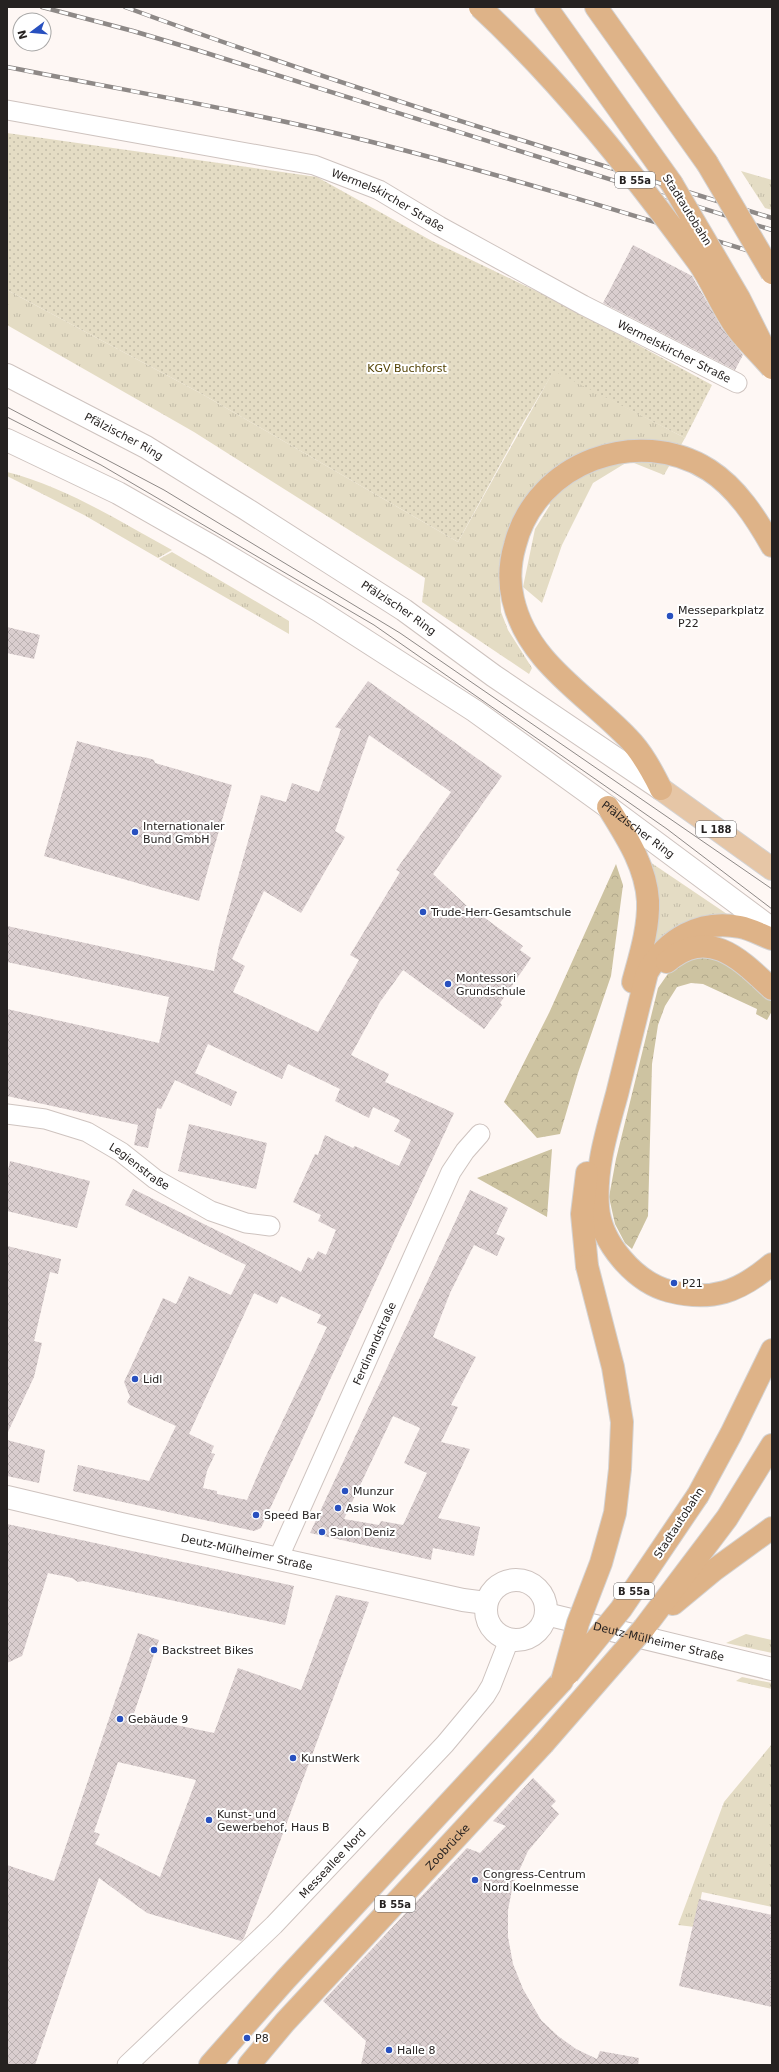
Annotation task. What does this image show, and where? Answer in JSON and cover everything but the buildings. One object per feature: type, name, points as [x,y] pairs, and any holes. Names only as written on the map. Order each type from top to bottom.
[{"type":"highway","name":"B 55a","points":[[480,7],[538,65],[584,116],[659,210],[702,267],[737,329],[772,368]]},
{"type":"highway","name":"Stadtautobahn","points":[[546,7],[672,184],[739,298],[772,364]]},
{"type":"highway","points":[[601,12],[707,163],[772,273]]},
{"type":"highway","points":[[661,789],[652,771],[629,738],[542,658],[528,639],[519,620],[512,598],[510,576],[512,555],[517,535],[525,517],[540,496],[562,475],[581,463],[604,455],[643,450],[669,453],[694,462],[724,481],[744,503],[772,546]]},
{"type":"highway","points":[[562,1681],[578,1623],[601,1563],[615,1513],[620,1469],[622,1422],[613,1367],[587,1266],[582,1214],[585,1182],[642,946],[647,923],[648,901],[644,877],[633,847],[608,807]]},
{"type":"highway","points":[[772,939],[742,927],[707,927],[678,938],[663,949],[647,973],[602,1152],[599,1176],[598,1209],[603,1228],[615,1250],[630,1267],[646,1281],[666,1290],[686,1295],[704,1296],[721,1294],[740,1287],[756,1278],[772,1264]]},
{"type":"highway","points":[[635,1022],[661,971],[671,959],[685,949],[707,947],[730,953],[743,962],[772,989]]},
{"type":"highway","name":"Stadtautobahn","points":[[562,1681],[621,1609],[698,1495],[731,1434],[772,1350]]},
{"type":"highway","name":"B 55a","points":[[644,1628],[727,1518],[772,1445]]},
{"type":"highway","points":[[644,1628],[714,1570],[772,1528]]},
{"type":"highway","name":"Zoobrücke","points":[[249,2065],[285,2022],[543,1744],[644,1628]]},
{"type":"highway","name":"B 55a","points":[[210,2065],[286,1979],[562,1681]]},
{"type":"main road","name":"Pfälzischer Ring","points":[[7,375],[146,447],[404,610],[494,676],[661,789],[772,869]]},
{"type":"main road","name":"Pfälzischer Ring","points":[[7,440],[118,494],[211,546],[312,606],[475,711],[608,807],[772,929]]},
{"type":"main road","name":"Deutz-Mülheimer Straße","points":[[7,1497],[463,1600],[486,1603]]},
{"type":"main road","points":[[510,1580],[521,1580],[530,1583],[543,1596],[546,1614],[540,1629],[534,1634],[518,1640],[509,1640],[500,1636],[491,1626],[486,1612],[486,1603],[491,1592],[499,1584],[510,1580]]},
{"type":"main road","name":"Deutz-Mülheimer Straße","points":[[546,1614],[683,1649],[772,1669]]},
{"type":"street","name":"Wermelskircher Straße","points":[[7,110],[314,165],[379,190],[444,230],[582,305],[737,383]]},
{"type":"street","name":"Legienstraße","points":[[7,1114],[45,1119],[87,1132],[120,1152],[155,1179],[211,1211],[246,1223],[270,1226]]},
{"type":"street","name":"Ferdinandstraße","points":[[278,1559],[451,1172],[465,1151],[480,1134]]},
{"type":"street","name":"Messeallee Nord","points":[[127,2065],[274,1925],[445,1744],[485,1696],[491,1686],[509,1640]]},
{"type":"green space","name":"KGV Buchforst","points":[[7,133],[317,177],[432,241],[557,301],[712,385],[685,438],[554,371],[520,428],[458,542],[202,394],[7,290]]},
{"type":"green space","points":[[741,171],[772,180],[772,210],[765,208]]},
{"type":"green space","points":[[7,290],[202,394],[458,542],[554,370],[685,438],[664,475],[629,461],[593,483],[562,545],[542,603],[523,587],[535,529],[550,505],[536,485],[509,528],[499,569],[501,612],[508,630],[532,668],[529,674],[422,602],[425,578],[194,432],[7,325]]},
{"type":"green space","points":[[7,472],[50,486],[92,506],[172,550],[158,558],[84,515],[7,476]]},
{"type":"green space","points":[[172,552],[289,621],[289,634],[159,559]]},
{"type":"green space","points":[[650,862],[727,914],[728,917],[654,949]]},
{"type":"green space","points":[[616,864],[623,885],[611,976],[578,1073],[560,1134],[537,1138],[504,1102],[549,1013]]},
{"type":"green space","points":[[686,957],[721,958],[772,1002],[772,1011],[767,1020],[756,1014],[757,1009],[703,984],[691,983],[677,987],[665,1006],[658,1025],[652,1064],[648,1216],[632,1249],[625,1243],[615,1224],[609,1197],[616,1159],[658,988],[672,968]]},
{"type":"green space","points":[[552,1149],[547,1217],[477,1178]]},
{"type":"green space","points":[[746,1634],[772,1640],[772,1653],[726,1643]]},
{"type":"green space","points":[[742,1677],[772,1683],[772,1689],[736,1681]]},
{"type":"green space","points":[[772,1744],[772,1907],[702,1892],[695,1927],[678,1925],[724,1802]]},
{"type":"tram line","points":[[7,407],[164,490],[400,633],[772,889]]},
{"type":"tram line","points":[[7,417],[101,465],[374,625],[667,829],[772,909]]},
{"type":"railway","points":[[42,7],[133,31],[200,51],[772,230]]},
{"type":"railway","points":[[125,7],[205,36],[366,90],[772,218]]},
{"type":"railway","points":[[7,67],[236,111],[372,142],[523,183],[772,258]]},
{"type":"place","name":"Messeparkplatz P22","points":[[670,616]]},
{"type":"place","name":"Internationaler Bund GmbH","points":[[135,832]]},
{"type":"place","name":"Trude-Herr-Gesamtschule","points":[[423,912]]},
{"type":"place","name":"Montessori Grundschule","points":[[448,984]]},
{"type":"place","name":"P21","points":[[674,1283]]},
{"type":"place","name":"Lidl","points":[[135,1379]]},
{"type":"place","name":"Munzur","points":[[345,1491]]},
{"type":"place","name":"Asia Wok","points":[[338,1508]]},
{"type":"place","name":"Speed Bar","points":[[256,1515]]},
{"type":"place","name":"Salon Deniz","points":[[322,1532]]},
{"type":"place","name":"Backstreet Bikes","points":[[154,1650]]},
{"type":"place","name":"Gebäude 9","points":[[120,1719]]},
{"type":"place","name":"KunstWerk","points":[[293,1758]]},
{"type":"place","name":"Kunst- und Gewerbehof, Haus B","points":[[209,1820]]},
{"type":"place","name":"Congress-Centrum Nord Koelnmesse","points":[[475,1880]]},
{"type":"place","name":"P8","points":[[247,2038]]},
{"type":"place","name":"Halle 8","points":[[389,2050]]}]
